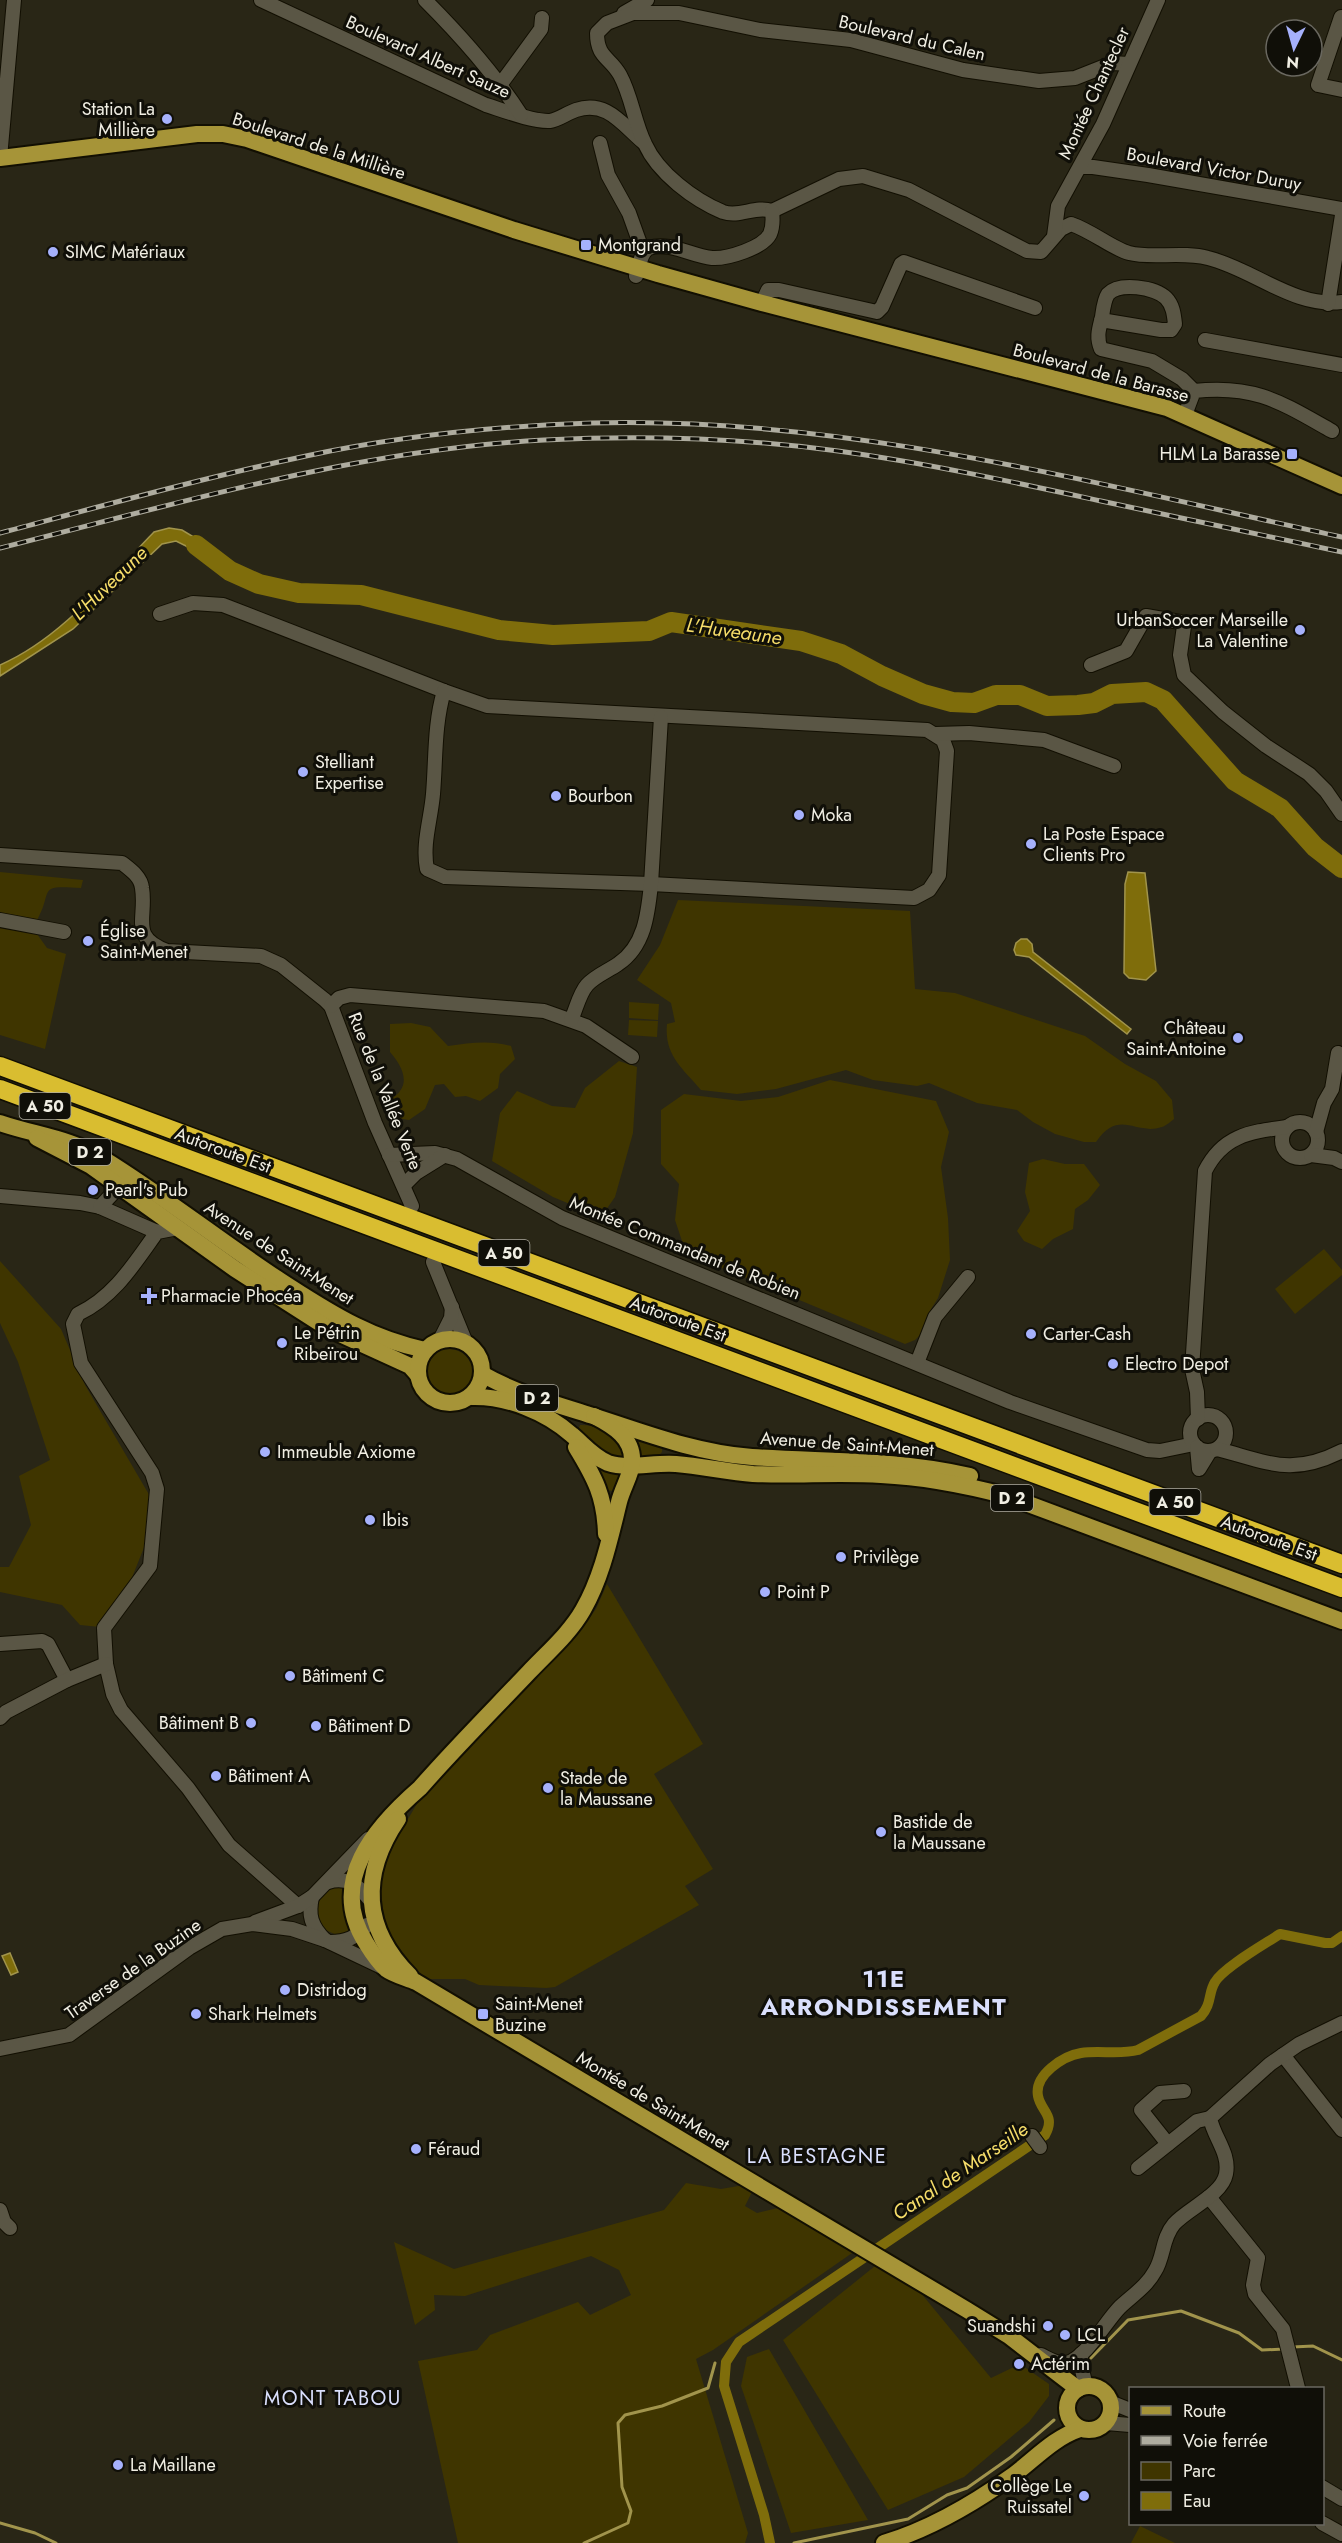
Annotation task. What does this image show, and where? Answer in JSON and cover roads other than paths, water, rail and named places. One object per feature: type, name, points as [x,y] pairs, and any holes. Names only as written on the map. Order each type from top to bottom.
[{"type":"highway","name":"Autoroute Est","points":[[0,1066],[1342,1564]]},
{"type":"highway","name":"Autoroute Est","points":[[0,1089],[1342,1588]]},
{"type":"main road","name":"Boulevard de la Millière","points":[[0,158],[197,134],[223,134],[247,139],[514,230],[546,247],[639,266],[708,295],[762,303],[875,332]]},
{"type":"main road","name":"Boulevard de la Barasse","points":[[875,332],[1185,415],[1342,486]]},
{"type":"main road","name":"D 2","points":[[0,1123],[27,1132],[60,1138],[101,1157],[146,1188]]},
{"type":"main road","name":"D 2","points":[[27,1132],[47,1145],[91,1166],[118,1185]]},
{"type":"main road","name":"Avenue de Saint-Menet","points":[[118,1185],[236,1269],[329,1329],[410,1366],[417,1374]]},
{"type":"main road","name":"Avenue de Saint-Menet","points":[[146,1188],[242,1256],[326,1310],[394,1343],[425,1350]]},
{"type":"main road","points":[[440,1340],[458,1340],[466,1343],[475,1351],[481,1362],[482,1374],[479,1385],[472,1397],[461,1402],[448,1404],[435,1401],[422,1388],[417,1374],[419,1361],[425,1350],[440,1340]]},
{"type":"main road","name":"Avenue de Saint-Menet","points":[[482,1374],[519,1392],[686,1446],[750,1457],[893,1463],[944,1470],[982,1479],[1342,1612]]},
{"type":"main road","name":"D 2","points":[[472,1397],[499,1399],[550,1418],[592,1455],[607,1462],[621,1466],[662,1463]]},
{"type":"main road","points":[[594,1416],[624,1436],[629,1446],[632,1465]]},
{"type":"main road","name":"Montée de Saint-Menet","points":[[559,1425],[596,1479],[605,1515],[606,1550]]},
{"type":"main road","name":"Avenue de Saint-Menet","points":[[662,1463],[753,1474],[879,1474],[971,1486],[1016,1500],[1342,1621]]},
{"type":"main road","name":"Montée de Saint-Menet","points":[[621,1493],[633,1478],[644,1470],[662,1463]]},
{"type":"main road","name":"Montée de Saint-Menet","points":[[632,1465],[621,1493],[595,1587],[582,1611],[571,1626],[417,1791],[395,1809],[376,1832],[362,1856],[353,1883],[352,1908],[360,1933],[386,1969],[416,1982],[924,2284],[1027,2349],[1078,2391]]},
{"type":"main road","name":"Montée de Saint-Menet","points":[[416,1982],[393,1957],[384,1942],[371,1907],[371,1876],[382,1846],[417,1791]]},
{"type":"main road","points":[[884,2543],[926,2528],[992,2490],[1071,2428],[1096,2429],[1106,2423],[1111,2413],[1110,2402],[1101,2390],[1078,2391],[1066,2412],[1071,2428]]},
{"type":"street","points":[[0,158],[14,0]]},
{"type":"street","name":"Boulevard Albert Sauze","points":[[261,0],[486,105],[550,121],[575,110],[594,106],[603,109],[644,143]]},
{"type":"street","points":[[425,0],[452,27],[500,85],[521,115]]},
{"type":"street","points":[[647,0],[607,23],[597,33],[597,46],[600,53],[619,73],[649,152],[685,192],[726,213],[742,214],[761,208],[772,211],[839,179],[863,176],[909,190],[1027,251],[1041,252],[1054,236],[1065,226],[1071,224],[1086,229],[1130,254],[1178,254],[1208,258],[1315,302],[1335,303],[1342,215]]},
{"type":"street","name":"Montée Chantecler","points":[[1054,236],[1058,206],[1103,124],[1158,0]]},
{"type":"street","name":"Boulevard du Calen","points":[[615,20],[633,14],[679,13],[760,30],[851,40],[963,70],[1039,81],[1076,78],[1113,63],[1128,64]]},
{"type":"street","points":[[1341,17],[1318,85],[1342,90]]},
{"type":"street","points":[[500,85],[541,29],[542,18]]},
{"type":"street","points":[[600,143],[608,175],[629,213],[639,266]]},
{"type":"street","name":"Boulevard Victor Duruy","points":[[1080,167],[1148,175],[1342,209]]},
{"type":"street","points":[[639,266],[650,248],[667,247],[714,258],[752,248],[767,237],[773,221],[772,211]]},
{"type":"street","points":[[762,303],[768,290],[779,290],[878,312],[904,262],[1035,308]]},
{"type":"street","points":[[1101,320],[1171,330],[1175,324],[1174,312],[1167,298],[1153,291],[1131,287],[1119,288],[1106,296],[1097,338],[1101,349],[1152,360],[1182,379],[1194,391],[1227,390],[1263,394],[1332,431]]},
{"type":"street","points":[[1205,340],[1342,365]]},
{"type":"street","points":[[1185,415],[1194,391]]},
{"type":"street","points":[[160,614],[193,603],[223,605],[488,706],[656,717],[927,730],[943,740],[947,751],[939,874],[929,890],[914,898],[651,884],[445,877],[427,868],[425,860],[433,797],[438,713],[444,691]]},
{"type":"street","points":[[1091,665],[1126,651],[1146,616],[1180,622],[1184,626],[1181,633],[1180,655],[1184,675],[1223,712],[1266,746],[1309,774],[1326,791],[1342,814]]},
{"type":"street","points":[[571,1020],[586,986],[631,953],[640,939],[649,909],[656,717]]},
{"type":"street","points":[[935,734],[980,734],[1044,740],[1114,766]]},
{"type":"street","name":"Rue de la Vallée Verte","points":[[0,855],[122,863],[133,871],[142,888],[141,928],[146,940],[155,947],[167,951],[261,956],[272,959],[314,991],[331,1006],[389,1155],[412,1206]]},
{"type":"street","points":[[0,920],[64,932]]},
{"type":"street","points":[[331,1006],[339,998],[350,995],[543,1011],[586,1026],[632,1057]]},
{"type":"street","points":[[1311,1155],[1316,1148],[1324,1103],[1332,1089],[1338,1053]]},
{"type":"street","points":[[1199,1473],[1205,1445],[1226,1433],[1220,1419],[1204,1417],[1192,1369],[1205,1171],[1210,1161],[1229,1142],[1243,1135],[1301,1122],[1324,1103]]},
{"type":"street","points":[[1301,1122],[1310,1125],[1338,1160]]},
{"type":"street","points":[[1282,1146],[1282,1136],[1286,1127]]},
{"type":"street","points":[[1204,1191],[1217,1163],[1233,1148],[1258,1139],[1270,1140],[1282,1146],[1294,1158],[1311,1155],[1338,1160]]},
{"type":"street","name":"Montée Commandant de Robien","points":[[389,1155],[435,1153],[458,1159],[562,1218],[1011,1402],[1147,1450],[1205,1445],[1194,1423],[1204,1417]]},
{"type":"street","points":[[404,1185],[416,1173],[445,1155]]},
{"type":"street","name":"Avenue de Saint-Menet","points":[[118,1185],[127,1180],[146,1188]]},
{"type":"street","points":[[100,1207],[118,1185]]},
{"type":"street","points":[[0,1196],[100,1207],[157,1232],[178,1228]]},
{"type":"street","points":[[157,1232],[110,1293],[94,1306],[78,1314],[73,1324],[81,1363],[152,1473],[157,1489],[150,1566],[104,1628],[106,1665],[112,1694],[121,1710],[188,1788],[229,1845],[298,1906]]},
{"type":"street","points":[[433,1262],[466,1343]]},
{"type":"street","points":[[917,1363],[935,1317],[968,1277]]},
{"type":"street","points":[[440,1340],[451,1318],[452,1307]]},
{"type":"street","points":[[1205,1445],[1264,1464],[1291,1466],[1325,1460],[1342,1451]]},
{"type":"street","points":[[0,1644],[42,1641],[48,1644],[68,1680]]},
{"type":"street","points":[[0,1718],[6,1712],[68,1680],[106,1665]]},
{"type":"street","name":"Montée de Saint-Menet","points":[[252,1924],[298,1906],[312,1897],[328,1882],[346,1859],[376,1832]]},
{"type":"street","points":[[328,1882],[339,1880],[353,1883]]},
{"type":"street","name":"Montée de Saint-Menet","points":[[353,1883],[371,1907],[360,1933]]},
{"type":"street","points":[[312,1897],[309,1910],[311,1921],[327,1941],[345,1941],[360,1933]]},
{"type":"street","name":"Traverse de la Buzine","points":[[0,2049],[69,2035],[189,1948],[222,1929],[252,1924],[280,1927],[327,1941],[386,1969]]},
{"type":"street","points":[[1138,2168],[1197,2121],[1210,2118],[1269,2064],[1342,2023]]},
{"type":"street","points":[[1283,2055],[1342,2130]]},
{"type":"street","points":[[1168,2144],[1142,2110],[1160,2093],[1184,2091]]},
{"type":"street","points":[[1027,2349],[1062,2364],[1069,2362],[1081,2354],[1119,2308],[1147,2284],[1157,2268],[1167,2236],[1174,2224],[1209,2197],[1226,2176],[1225,2152],[1213,2133],[1210,2118]]},
{"type":"street","points":[[1209,2197],[1258,2258],[1253,2285],[1255,2294],[1283,2329],[1298,2387]]},
{"type":"street","points":[[0,2210],[4,2222],[10,2228]]},
{"type":"street","points":[[1078,2391],[1081,2354]]},
{"type":"street","points":[[1110,2402],[1129,2409]]},
{"type":"street","points":[[1106,2423],[1129,2425]]},
{"type":"street","points":[[1324,2488],[1342,2499]]},
{"type":"street","points":[[1324,2524],[1342,2534]]},
{"type":"water","points":[[169,528],[182,530],[222,554],[212,567],[190,548],[176,541],[162,544],[73,629],[0,676],[0,665],[23,653],[64,623],[154,532]]},
{"type":"water","points":[[1128,872],[1145,873],[1156,971],[1146,980],[1129,978],[1124,973],[1125,884]]},
{"type":"water","points":[[1021,939],[1027,939],[1032,944],[1033,952],[1131,1029],[1127,1034],[1029,957],[1016,955],[1014,950],[1016,943]]},
{"type":"water","points":[[10,1953],[18,1972],[11,1975],[2,1956]]},
{"type":"waterway","name":"L'Huveaune","points":[[196,545],[230,571],[259,584],[299,593],[361,595],[499,630],[553,635],[649,631],[671,622],[801,641],[841,654],[923,694],[952,702],[974,703],[996,695],[1020,695],[1047,706],[1078,705],[1094,703],[1112,694],[1146,692],[1163,700],[1235,781],[1280,808],[1315,847],[1342,868]]},
{"type":"waterway","name":"Canal de Marseille","points":[[875,2250],[1045,2135],[1049,2123],[1038,2096],[1038,2088],[1045,2074],[1058,2062],[1081,2053],[1138,2050],[1201,2016],[1207,2007],[1213,1986],[1220,1976],[1280,1934],[1325,1943],[1332,1943],[1342,1936]]},
{"type":"waterway","name":"Canal de Marseille","points":[[770,2543],[764,2515],[724,2386],[726,2362],[739,2342],[865,2257]]},
{"type":"waterway","points":[[1091,2358],[1128,2320],[1181,2311],[1239,2333],[1262,2350],[1284,2349]]},
{"type":"waterway","points":[[1293,2347],[1313,2346],[1342,2360]]},
{"type":"waterway","points":[[584,2543],[628,2523],[631,2511],[622,2487],[618,2423],[625,2415],[662,2406],[708,2388],[715,2363]]},
{"type":"waterway","points":[[794,2543],[908,2519],[947,2495],[967,2488],[1011,2457],[1054,2420]]},
{"type":"waterway","points":[[0,2523],[35,2533],[56,2543]]},
{"type":"railway","points":[[0,533],[191,483],[341,449],[448,433],[592,423],[687,424],[782,430],[876,442],[1063,476],[1342,537]]},
{"type":"railway","points":[[0,548],[269,481],[405,455],[544,440],[655,438],[765,443],[904,461],[1342,552]]},
{"type":"place","name":"Station La Millière","points":[[167,119]]},
{"type":"place","name":"Montgrand","points":[[586,245]]},
{"type":"place","name":"SIMC Matériaux","points":[[53,252]]},
{"type":"place","name":"HLM La Barasse","points":[[1292,454]]},
{"type":"place","name":"UrbanSoccer Marseille La Valentine","points":[[1300,630]]},
{"type":"place","name":"Stelliant Expertise","points":[[303,772]]},
{"type":"place","name":"Bourbon","points":[[556,796]]},
{"type":"place","name":"Moka","points":[[799,815]]},
{"type":"place","name":"La Poste Espace Clients Pro","points":[[1031,844]]},
{"type":"place","name":"Église Saint-Menet","points":[[88,941]]},
{"type":"place","name":"Château Saint-Antoine","points":[[1238,1038]]},
{"type":"place","name":"Pearl's Pub","points":[[93,1190]]},
{"type":"place","name":"Pharmacie Phocéa","points":[[149,1296]]},
{"type":"place","name":"Carter-Cash","points":[[1031,1334]]},
{"type":"place","name":"Le Pétrin Ribeïrou","points":[[282,1343]]},
{"type":"place","name":"Electro Depot","points":[[1113,1364]]},
{"type":"place","name":"Immeuble Axiome","points":[[265,1452]]},
{"type":"place","name":"Ibis","points":[[370,1520]]},
{"type":"place","name":"Privilège","points":[[841,1557]]},
{"type":"place","name":"Point P","points":[[765,1592]]},
{"type":"place","name":"Bâtiment C","points":[[290,1676]]},
{"type":"place","name":"Bâtiment B","points":[[251,1723]]},
{"type":"place","name":"Bâtiment D","points":[[316,1726]]},
{"type":"place","name":"Bâtiment A","points":[[216,1776]]},
{"type":"place","name":"Stade de la Maussane","points":[[548,1788]]},
{"type":"place","name":"Bastide de la Maussane","points":[[881,1832]]},
{"type":"place","name":"Distridog","points":[[285,1990]]},
{"type":"place","name":"Shark Helmets","points":[[196,2014]]},
{"type":"place","name":"Saint-Menet Buzine","points":[[483,2014]]},
{"type":"place","name":"Féraud","points":[[416,2149]]},
{"type":"place","name":"Suandshi","points":[[1048,2326]]},
{"type":"place","name":"LCL","points":[[1065,2335]]},
{"type":"place","name":"Actérim","points":[[1019,2364]]},
{"type":"place","name":"La Maillane","points":[[118,2465]]},
{"type":"place","name":"Collège Le Ruissatel","points":[[1084,2496]]},
{"type":"district","name":"11E ARRONDISSEMENT","points":[[884,1993]]},
{"type":"district","name":"LA BESTAGNE","points":[[817,2156]]},
{"type":"district","name":"MONT TABOU","points":[[333,2398]]}]
